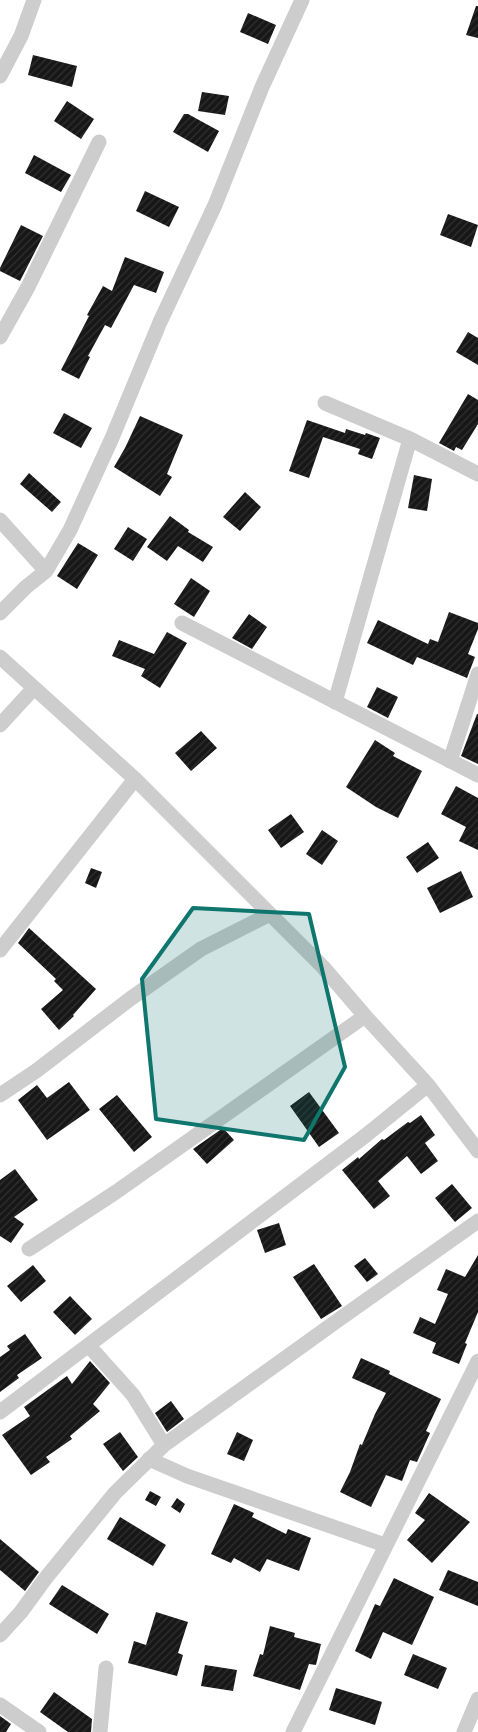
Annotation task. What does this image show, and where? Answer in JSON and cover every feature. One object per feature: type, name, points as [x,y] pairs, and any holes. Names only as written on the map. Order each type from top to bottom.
[{"type":"street","points":[[0,76],[21,36],[34,0]]},
{"type":"street","points":[[0,613],[26,587],[46,571],[70,530],[112,438],[160,322],[215,205],[262,87],[302,0]]},
{"type":"street","points":[[0,337],[28,287],[99,142]]},
{"type":"street","points":[[325,403],[410,439],[478,474]]},
{"type":"street","points":[[335,702],[410,439]]},
{"type":"street","points":[[0,520],[46,571]]},
{"type":"street","points":[[182,623],[478,775]]},
{"type":"street","points":[[0,657],[135,779],[323,968],[428,1085],[478,1151]]},
{"type":"street","points":[[450,761],[478,674]]},
{"type":"street","points":[[0,725],[34,688]]},
{"type":"street","points":[[0,950],[135,779]]},
{"type":"street","points":[[0,1096],[36,1071],[130,998],[201,949],[270,914]]},
{"type":"street","points":[[29,1249],[116,1192],[365,1016]]},
{"type":"street","points":[[0,1412],[62,1364],[90,1346],[231,1236],[365,1136],[428,1085]]},
{"type":"street","points":[[0,1635],[21,1612],[45,1579],[115,1493],[164,1445],[478,1221]]},
{"type":"street","points":[[90,1346],[133,1395],[164,1445]]},
{"type":"street","points":[[293,1732],[478,1361]]},
{"type":"street","points":[[149,1459],[187,1476],[385,1545]]},
{"type":"street","points":[[100,1732],[106,1668]]},
{"type":"street","points":[[464,1732],[478,1698]]},
{"type":"street","points":[[0,1705],[39,1732]]},
{"type":"highlighted area","points":[[193,908],[309,914],[345,1067],[304,1140],[156,1119],[142,979]]},
{"type":"building","points":[[476,6],[478,6],[478,38],[466,35]]},
{"type":"building","points":[[248,13],[276,25],[268,44],[240,32]]},
{"type":"building","points":[[33,55],[77,66],[72,87],[28,75]]},
{"type":"building","points":[[202,92],[229,96],[225,115],[198,111]]},
{"type":"building","points":[[67,101],[94,119],[81,139],[54,121]]},
{"type":"building","points":[[184,114],[188,114],[219,131],[208,152],[173,132]]},
{"type":"building","points":[[34,155],[71,175],[61,192],[25,173]]},
{"type":"building","points":[[145,191],[179,207],[169,227],[136,211]]},
{"type":"building","points":[[448,214],[478,225],[471,247],[440,235]]},
{"type":"building","points":[[21,225],[43,236],[20,281],[0,271],[0,268]]},
{"type":"building","points":[[125,257],[164,272],[156,293],[134,285],[111,328],[105,325],[88,356],[90,357],[79,379],[61,370],[103,286],[112,291]]},
{"type":"building","points":[[468,332],[478,338],[478,365],[456,352]]},
{"type":"building","points":[[468,394],[478,400],[478,424],[462,450],[456,447],[454,451],[439,443]]},
{"type":"building","points":[[64,413],[92,428],[81,448],[53,433]]},
{"type":"building","points":[[140,416],[183,435],[167,474],[172,477],[160,496],[114,467]]},
{"type":"building","points":[[307,420],[345,433],[346,429],[380,438],[372,459],[358,454],[360,449],[323,437],[309,478],[289,471]]},
{"type":"building","points":[[29,473],[61,502],[52,512],[20,484]]},
{"type":"building","points":[[414,475],[432,479],[427,511],[408,508]]},
{"type":"building","points":[[245,492],[261,507],[240,531],[223,517]]},
{"type":"building","points":[[170,516],[189,530],[188,532],[213,547],[203,562],[178,546],[167,561],[147,547]]},
{"type":"building","points":[[128,527],[147,539],[133,561],[114,549]]},
{"type":"building","points":[[78,543],[98,555],[77,589],[57,576]]},
{"type":"building","points":[[191,578],[210,591],[194,617],[174,604]]},
{"type":"building","points":[[449,612],[478,623],[478,629],[468,654],[475,657],[467,678],[417,657],[413,665],[367,643],[378,620],[428,644],[430,639],[438,642]]},
{"type":"building","points":[[249,614],[267,627],[252,649],[232,638]]},
{"type":"building","points":[[167,632],[187,643],[160,688],[141,676],[145,669],[112,656],[119,640],[154,654]]},
{"type":"building","points":[[377,687],[398,697],[388,718],[367,707]]},
{"type":"building","points":[[478,714],[478,764],[461,756]]},
{"type":"building","points":[[201,731],[217,748],[191,771],[175,753]]},
{"type":"building","points":[[375,740],[395,753],[393,756],[422,771],[398,818],[376,807],[346,787]]},
{"type":"building","points":[[456,786],[478,798],[478,850],[459,841],[466,827],[441,814]]},
{"type":"building","points":[[291,814],[304,832],[281,848],[268,830]]},
{"type":"building","points":[[322,830],[338,841],[322,865],[306,854]]},
{"type":"building","points":[[428,842],[439,858],[417,873],[406,857]]},
{"type":"building","points":[[91,868],[102,872],[96,888],[85,883]]},
{"type":"building","points":[[461,871],[473,897],[440,913],[427,888]]},
{"type":"building","points":[[29,928],[96,989],[74,1016],[59,1030],[41,1009],[63,990],[54,981],[56,979],[18,943]]},
{"type":"building","points":[[69,1082],[90,1110],[47,1140],[18,1100],[37,1085],[47,1098]]},
{"type":"building","points":[[309,1092],[339,1133],[319,1147],[290,1106]]},
{"type":"building","points":[[117,1095],[152,1137],[134,1152],[99,1109]]},
{"type":"building","points":[[421,1115],[435,1135],[425,1143],[438,1161],[421,1174],[407,1156],[378,1181],[390,1196],[374,1209],[342,1170],[358,1157],[359,1159],[382,1139],[384,1140]]},
{"type":"building","points":[[223,1128],[234,1140],[207,1164],[193,1149]]},
{"type":"building","points":[[15,1169],[38,1200],[14,1217],[24,1224],[11,1243],[0,1236],[0,1180]]},
{"type":"building","points":[[452,1184],[472,1208],[455,1222],[435,1198]]},
{"type":"building","points":[[279,1223],[286,1245],[265,1253],[257,1230]]},
{"type":"building","points":[[478,1255],[478,1312],[465,1343],[467,1344],[459,1364],[432,1353],[436,1343],[413,1333],[420,1317],[435,1324],[448,1294],[437,1290],[446,1269],[465,1277]]},
{"type":"building","points":[[365,1258],[378,1274],[367,1282],[354,1266]]},
{"type":"building","points":[[314,1264],[342,1306],[321,1319],[293,1277]]},
{"type":"building","points":[[33,1265],[46,1281],[21,1302],[7,1286]]},
{"type":"building","points":[[70,1296],[92,1319],[75,1335],[53,1312]]},
{"type":"building","points":[[25,1334],[42,1358],[17,1375],[19,1378],[0,1392],[0,1357],[10,1350],[7,1346]]},
{"type":"building","points":[[361,1358],[390,1371],[389,1374],[441,1399],[426,1431],[430,1433],[417,1462],[410,1460],[402,1481],[386,1475],[371,1507],[340,1492],[350,1472],[360,1444],[362,1445],[386,1393],[352,1378]]},
{"type":"building","points":[[90,1361],[110,1383],[93,1404],[100,1411],[70,1436],[72,1439],[46,1457],[50,1462],[31,1475],[2,1435],[30,1416],[24,1407],[67,1376],[72,1384]]},
{"type":"building","points":[[171,1401],[184,1419],[167,1432],[155,1413]]},
{"type":"building","points":[[120,1432],[138,1457],[123,1471],[103,1444]]},
{"type":"building","points":[[237,1432],[253,1440],[244,1461],[227,1454]]},
{"type":"building","points":[[150,1491],[161,1497],[156,1506],[145,1500]]},
{"type":"building","points":[[429,1493],[470,1522],[432,1563],[407,1540],[425,1520],[415,1513]]},
{"type":"building","points":[[177,1498],[185,1504],[180,1513],[171,1507]]},
{"type":"building","points":[[234,1504],[254,1513],[252,1517],[286,1534],[288,1529],[311,1538],[299,1571],[267,1559],[260,1572],[234,1558],[231,1563],[211,1554]]},
{"type":"building","points":[[120,1517],[166,1545],[153,1566],[107,1539]]},
{"type":"building","points":[[0,1539],[39,1572],[25,1591],[0,1570]]},
{"type":"building","points":[[448,1570],[478,1582],[478,1606],[439,1590]]},
{"type":"building","points":[[394,1578],[434,1597],[412,1645],[383,1632],[371,1659],[355,1651],[375,1604],[380,1606]]},
{"type":"building","points":[[62,1585],[109,1614],[97,1634],[49,1604]]},
{"type":"building","points":[[156,1612],[188,1622],[178,1653],[183,1655],[177,1676],[128,1663],[134,1641],[146,1645]]},
{"type":"building","points":[[270,1626],[295,1633],[294,1637],[321,1644],[316,1665],[309,1664],[300,1690],[253,1676],[260,1654],[263,1655]]},
{"type":"building","points":[[413,1654],[447,1668],[438,1689],[404,1675]]},
{"type":"building","points":[[205,1665],[237,1670],[233,1691],[201,1686]]},
{"type":"building","points":[[336,1688],[382,1702],[375,1725],[329,1710]]},
{"type":"building","points":[[54,1692],[92,1719],[91,1732],[68,1732],[40,1712]]},
{"type":"building","points":[[0,1716],[11,1724],[6,1732],[0,1732]]}]
